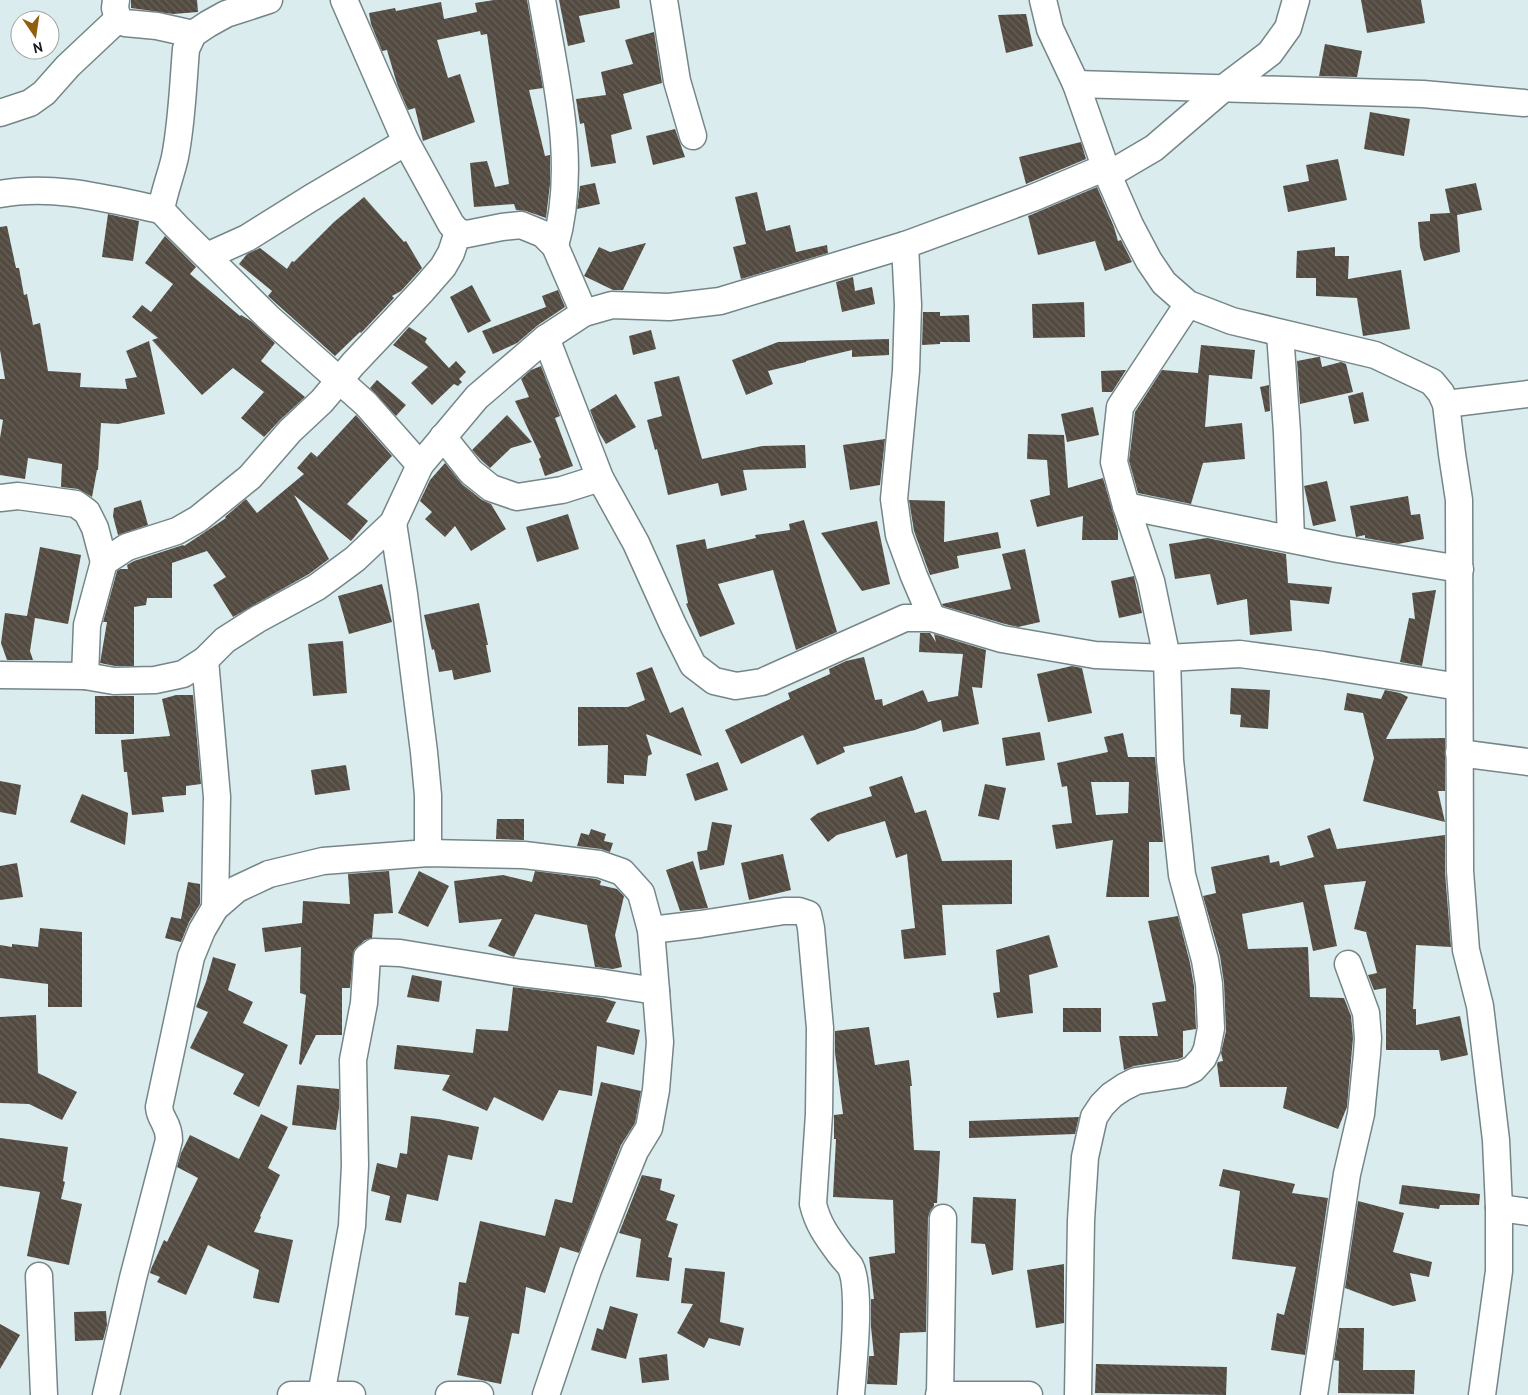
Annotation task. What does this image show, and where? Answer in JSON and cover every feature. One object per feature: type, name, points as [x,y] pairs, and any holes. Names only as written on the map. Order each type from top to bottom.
[{"type":"street","points":[[161,210],[175,156],[186,49],[193,34],[226,14],[268,0]]},
{"type":"street","points":[[344,0],[406,142],[451,224],[458,232],[467,234],[520,225],[543,234],[555,246],[584,313]]},
{"type":"street","points":[[542,0],[563,137],[564,204],[561,226],[555,246]]},
{"type":"street","points":[[664,0],[678,81],[694,136]]},
{"type":"street","points":[[1043,0],[1050,29],[1076,84],[1107,171],[1130,225],[1149,261],[1164,283],[1188,304],[1232,321],[1375,355],[1432,382],[1441,393],[1446,404],[1459,500],[1460,871],[1465,941],[1480,1006],[1496,1140],[1499,1208],[1499,1271],[1482,1395]]},
{"type":"street","points":[[0,675],[85,676],[114,680],[154,680],[183,674],[205,660],[225,640],[258,619],[317,587],[355,559],[393,523],[420,465],[477,398],[546,338],[584,313],[612,305],[669,307],[720,301],[905,245],[1107,171],[1154,148],[1270,53],[1288,28],[1296,0]]},
{"type":"street","points":[[0,113],[30,103],[44,93],[117,10],[125,23],[157,26],[193,34]]},
{"type":"street","points":[[1076,84],[1423,94],[1524,103]]},
{"type":"street","points":[[207,256],[247,238],[406,142]]},
{"type":"street","points":[[0,194],[59,191],[89,194],[161,210],[269,318],[366,404],[420,465]]},
{"type":"street","points":[[104,562],[127,547],[177,531],[198,519],[250,477],[290,431],[340,381],[353,364],[443,267],[451,253],[458,232]]},
{"type":"street","points":[[905,245],[908,305],[906,371],[894,499],[899,535],[932,618]]},
{"type":"street","points":[[1078,1395],[1081,1220],[1085,1157],[1094,1117],[1112,1095],[1136,1081],[1182,1074],[1193,1069],[1204,1058],[1211,1028],[1209,984],[1205,960],[1188,901],[1180,857],[1170,760],[1168,658],[1151,581],[1126,506],[1114,462],[1120,407],[1188,304]]},
{"type":"street","points":[[1280,333],[1287,432],[1291,539]]},
{"type":"street","points":[[546,338],[600,478],[636,543],[693,665],[714,681],[736,686],[762,682],[905,618],[932,618],[1002,639],[1095,655],[1168,658],[1240,654],[1459,687]]},
{"type":"street","points":[[1446,404],[1528,394]]},
{"type":"street","points":[[443,437],[471,472],[492,488],[518,497],[562,490],[600,478]]},
{"type":"street","points":[[0,498],[18,496],[76,504],[87,512],[95,528],[104,562],[86,624],[85,676]]},
{"type":"street","points":[[1126,506],[1338,549],[1460,569]]},
{"type":"street","points":[[393,523],[424,752],[428,795],[428,853]]},
{"type":"street","points":[[205,660],[217,797],[215,908]]},
{"type":"street","points":[[1459,753],[1528,762]]},
{"type":"street","points":[[106,1395],[133,1278],[167,1148],[168,1124],[159,1114],[159,1107],[181,1001],[191,957],[202,930],[215,908],[237,889],[269,874],[323,861],[428,853],[524,855],[599,864],[622,872],[640,893],[651,930],[660,1042],[656,1090],[648,1128],[635,1151],[595,1252],[546,1395]]},
{"type":"street","points":[[651,930],[784,911],[799,910],[808,914],[811,928],[820,1028],[819,1114],[813,1204],[816,1219],[850,1267],[855,1284],[856,1319],[851,1395]]},
{"type":"street","points":[[321,1395],[352,1226],[355,1166],[353,1060],[364,1003],[367,957],[374,952],[400,953],[520,973],[656,990]]},
{"type":"street","points":[[1314,1395],[1347,1174],[1361,1114],[1367,1054],[1366,1013],[1348,964]]},
{"type":"street","points":[[1499,1208],[1528,1212]]},
{"type":"street","points":[[943,1218],[939,1395],[1029,1395]]},
{"type":"street","points":[[39,1276],[44,1395]]},
{"type":"street","points":[[290,1395],[352,1395]]},
{"type":"street","points":[[449,1395],[480,1395]]},
{"type":"building","points":[[131,0],[197,0],[198,12],[173,14],[131,8]]},
{"type":"building","points":[[494,0],[527,0],[543,88],[529,90],[545,156],[550,155],[550,184],[546,218],[526,211],[516,210],[514,204],[474,207],[470,163],[487,161],[495,187],[509,184],[487,34],[481,35],[480,31],[437,40],[448,78],[460,74],[475,122],[423,141],[415,108],[408,110],[397,84],[387,50],[382,51],[371,24],[369,13],[395,8],[396,11],[441,2],[444,19],[477,12],[475,3]]},
{"type":"building","points":[[559,0],[619,0],[620,8],[579,16],[585,42],[568,46]]},
{"type":"building","points":[[1361,0],[1421,0],[1425,23],[1367,33]]},
{"type":"building","points":[[1026,14],[1033,46],[1006,53],[998,15]]},
{"type":"building","points":[[654,32],[662,83],[623,94],[632,129],[611,135],[616,163],[591,167],[584,123],[580,124],[576,99],[606,95],[601,72],[633,64],[625,40]]},
{"type":"building","points":[[1325,44],[1362,51],[1357,77],[1319,76]]},
{"type":"building","points":[[1370,112],[1410,119],[1404,156],[1364,149]]},
{"type":"building","points":[[675,129],[685,157],[653,165],[646,136]]},
{"type":"building","points":[[1081,142],[1086,159],[1026,184],[1019,157]]},
{"type":"building","points":[[1338,159],[1347,200],[1288,212],[1283,186],[1309,181],[1306,165]]},
{"type":"building","points":[[595,183],[600,204],[577,209],[580,186]]},
{"type":"building","points":[[1476,183],[1482,210],[1457,215],[1460,252],[1424,261],[1420,247],[1418,222],[1430,221],[1430,214],[1450,213],[1445,189]]},
{"type":"building","points":[[1097,187],[1118,241],[1121,240],[1132,262],[1105,271],[1095,241],[1038,255],[1028,216]]},
{"type":"building","points":[[757,192],[766,231],[790,225],[796,252],[827,245],[828,253],[741,279],[733,247],[746,244],[735,197]]},
{"type":"building","points":[[364,197],[404,242],[406,241],[422,268],[401,291],[392,296],[394,298],[361,333],[335,356],[268,296],[272,291],[239,264],[247,254],[260,248],[287,269],[292,261],[294,262],[334,222]]},
{"type":"building","points":[[108,214],[139,221],[133,261],[102,257]]},
{"type":"building","points":[[7,226],[16,268],[19,268],[24,295],[27,294],[33,325],[40,323],[48,371],[81,373],[80,387],[127,389],[125,379],[137,377],[126,351],[149,341],[165,414],[118,424],[101,423],[98,470],[92,497],[78,489],[61,487],[62,464],[28,458],[25,479],[0,475],[0,438],[3,420],[0,419],[0,379],[5,379],[0,350],[0,227]]},
{"type":"building","points":[[165,236],[196,267],[190,274],[240,316],[251,321],[275,343],[261,361],[305,397],[264,437],[241,418],[264,392],[233,368],[202,395],[152,340],[158,338],[132,317],[142,305],[151,312],[173,284],[145,263]]},
{"type":"building","points":[[646,243],[623,290],[613,290],[584,276],[599,247],[610,252]]},
{"type":"building","points":[[1335,247],[1335,256],[1349,256],[1348,279],[1401,270],[1410,329],[1363,336],[1357,298],[1316,296],[1316,278],[1296,278],[1297,251]]},
{"type":"building","points":[[853,277],[855,291],[872,287],[875,304],[842,312],[836,282]]},
{"type":"building","points":[[472,285],[491,321],[468,333],[450,297]]},
{"type":"building","points":[[558,290],[565,307],[538,325],[517,343],[493,354],[482,331],[546,307],[542,296]]},
{"type":"building","points":[[1084,302],[1085,337],[1033,338],[1032,304]]},
{"type":"building","points":[[923,312],[940,312],[940,316],[969,315],[970,342],[940,342],[940,344],[922,345]]},
{"type":"building","points":[[409,327],[427,338],[425,342],[449,368],[456,361],[466,372],[459,379],[462,382],[458,386],[454,384],[432,405],[411,383],[428,367],[393,345]]},
{"type":"building","points":[[651,330],[656,349],[633,355],[629,336]]},
{"type":"building","points":[[889,339],[889,355],[852,357],[852,350],[768,371],[773,384],[746,395],[732,360],[778,342]]},
{"type":"building","points":[[1201,345],[1255,350],[1252,379],[1209,375],[1205,427],[1242,423],[1245,459],[1203,463],[1191,504],[1138,493],[1129,461],[1135,412],[1162,370],[1198,373]]},
{"type":"building","points":[[1320,357],[1322,367],[1341,362],[1346,364],[1353,392],[1300,404],[1297,361]]},
{"type":"building","points":[[541,366],[560,416],[555,418],[573,466],[545,476],[539,459],[541,457],[515,401],[529,397],[521,379],[531,370]]},
{"type":"building","points":[[1126,370],[1112,392],[1102,392],[1101,371]]},
{"type":"building","points":[[679,376],[702,459],[762,446],[805,445],[806,468],[743,470],[747,490],[721,496],[718,483],[668,495],[657,449],[655,450],[647,420],[662,416],[654,382]]},
{"type":"building","points":[[377,380],[406,405],[396,416],[370,388]]},
{"type":"building","points":[[1269,385],[1270,411],[1265,412],[1260,387]]},
{"type":"building","points":[[1363,392],[1369,421],[1354,424],[1348,396]]},
{"type":"building","points":[[616,394],[636,427],[606,444],[598,431],[590,410]]},
{"type":"building","points":[[1093,407],[1099,435],[1067,442],[1061,414]]},
{"type":"building","points":[[356,415],[392,456],[347,504],[368,521],[351,541],[294,495],[329,559],[309,574],[233,617],[213,585],[226,577],[207,551],[172,563],[172,598],[147,598],[146,605],[134,607],[134,666],[115,666],[100,663],[107,622],[103,622],[117,571],[128,569],[127,565],[134,561],[184,546],[226,518],[246,499],[257,513],[304,474],[297,468],[311,452],[317,457]]},
{"type":"building","points":[[507,415],[532,442],[511,448],[490,468],[472,450]]},
{"type":"building","points":[[1028,434],[1064,435],[1068,488],[1103,478],[1118,530],[1118,540],[1082,540],[1083,516],[1037,527],[1030,500],[1050,495],[1047,460],[1027,459]]},
{"type":"building","points":[[885,439],[880,485],[850,490],[843,445]]},
{"type":"building","points":[[445,463],[462,484],[482,500],[491,504],[506,529],[471,551],[455,526],[445,537],[425,519],[432,512],[420,501],[430,480]]},
{"type":"building","points":[[1327,481],[1336,521],[1313,526],[1304,486]]},
{"type":"building","points":[[1408,496],[1411,515],[1420,514],[1424,539],[1398,544],[1365,538],[1365,535],[1356,537],[1350,506]]},
{"type":"building","points":[[141,500],[148,525],[118,535],[113,516],[114,508]]},
{"type":"building","points":[[909,500],[945,501],[944,542],[998,532],[1001,548],[957,556],[959,568],[930,575],[914,531]]},
{"type":"building","points":[[568,514],[579,549],[537,562],[526,527]]},
{"type":"building","points":[[804,520],[837,632],[796,650],[773,570],[718,584],[735,624],[700,637],[686,604],[688,603],[676,545],[705,539],[707,549],[756,538],[755,535],[790,530],[789,524]]},
{"type":"building","points":[[877,521],[890,584],[862,591],[821,533]]},
{"type":"building","points":[[1207,538],[1286,554],[1288,583],[1332,587],[1329,604],[1290,600],[1292,631],[1250,635],[1247,599],[1217,605],[1210,574],[1175,579],[1169,544]]},
{"type":"building","points":[[40,547],[81,555],[68,624],[35,618],[30,651],[33,660],[7,660],[1,643],[5,613],[27,616]]},
{"type":"building","points":[[1025,549],[1040,622],[1018,627],[943,606],[942,604],[1011,589],[1002,554]]},
{"type":"building","points":[[1134,576],[1142,613],[1119,618],[1111,581]]},
{"type":"building","points":[[382,584],[392,622],[349,634],[338,596]]},
{"type":"building","points":[[1436,590],[1422,666],[1400,662],[1409,618],[1415,619],[1412,593]]},
{"type":"building","points":[[479,603],[488,645],[486,645],[491,672],[454,680],[452,670],[439,672],[424,615]]},
{"type":"building","points":[[920,633],[930,633],[936,642],[934,634],[986,650],[982,688],[972,687],[979,724],[943,732],[941,720],[915,730],[843,747],[845,752],[817,765],[803,735],[741,764],[725,730],[790,699],[788,693],[830,674],[829,669],[846,661],[864,657],[875,700],[882,699],[883,706],[923,690],[928,702],[958,696],[963,654],[919,652]]},
{"type":"building","points":[[343,641],[347,693],[313,696],[308,644]]},
{"type":"building","points":[[1072,666],[1082,668],[1092,713],[1048,722],[1037,674]]},
{"type":"building","points":[[652,667],[670,713],[683,707],[702,756],[646,734],[652,754],[648,756],[646,776],[624,775],[624,784],[607,783],[608,745],[578,746],[578,707],[628,707],[645,700],[636,673]]},
{"type":"building","points":[[1231,688],[1270,690],[1268,729],[1240,727],[1241,715],[1230,714]]},
{"type":"building","points":[[1385,690],[1408,697],[1386,739],[1445,738],[1445,791],[1438,791],[1445,822],[1363,801],[1374,758],[1363,713],[1344,710],[1347,693],[1381,699]]},
{"type":"building","points":[[176,695],[193,695],[201,784],[186,786],[186,795],[162,797],[164,812],[132,815],[127,772],[124,772],[121,740],[170,736],[162,699]]},
{"type":"building","points":[[95,696],[134,696],[134,734],[95,734]]},
{"type":"building","points":[[1040,732],[1045,760],[1006,766],[1002,738]]},
{"type":"building","points":[[1123,733],[1128,757],[1155,757],[1163,842],[1149,842],[1149,897],[1106,897],[1113,840],[1056,849],[1052,825],[1072,823],[1067,786],[1062,787],[1057,763],[1108,752],[1104,737]],"holes":[[[1091,782],[1129,782],[1128,813],[1096,815]]]},
{"type":"building","points":[[718,762],[728,790],[695,801],[686,774]]},
{"type":"building","points":[[346,765],[350,790],[315,795],[311,770]]},
{"type":"building","points":[[902,776],[915,813],[926,810],[942,861],[1012,860],[1012,904],[942,905],[946,955],[904,959],[901,930],[915,928],[907,854],[896,858],[885,821],[837,835],[828,842],[810,819],[818,813],[872,796],[869,787]]},
{"type":"building","points":[[0,781],[21,785],[16,815],[0,812]]},
{"type":"building","points":[[985,784],[1006,788],[999,820],[978,816]]},
{"type":"building","points":[[82,794],[128,813],[125,845],[70,822]]},
{"type":"building","points":[[497,819],[524,819],[524,840],[496,839]]},
{"type":"building","points":[[712,822],[732,825],[724,865],[700,870],[697,852],[707,850]]},
{"type":"building","points":[[1330,828],[1337,849],[1445,835],[1445,872],[1451,947],[1416,945],[1413,1009],[1416,1009],[1416,1025],[1460,1016],[1468,1055],[1441,1061],[1439,1050],[1386,1050],[1386,988],[1374,990],[1368,975],[1377,973],[1366,932],[1354,929],[1366,881],[1324,885],[1337,946],[1313,951],[1303,902],[1242,914],[1248,949],[1308,947],[1310,997],[1344,998],[1351,1016],[1353,1038],[1347,1107],[1338,1129],[1283,1108],[1287,1087],[1220,1087],[1217,1064],[1223,1061],[1221,1053],[1226,1031],[1224,983],[1220,956],[1203,896],[1216,893],[1211,867],[1269,855],[1270,863],[1279,861],[1280,866],[1314,857],[1307,836]]},
{"type":"building","points":[[591,829],[606,834],[604,841],[613,843],[610,852],[577,846],[581,833],[589,835]]},
{"type":"building","points":[[783,854],[791,890],[749,900],[741,863]]},
{"type":"building","points":[[693,861],[708,908],[680,911],[666,870]]},
{"type":"building","points":[[17,863],[23,897],[0,900],[0,866]]},
{"type":"building","points":[[389,871],[393,913],[374,914],[372,938],[365,940],[354,950],[350,988],[342,988],[342,1035],[316,1035],[301,1065],[299,1064],[306,995],[300,993],[301,947],[265,952],[262,928],[302,923],[303,901],[350,904],[348,874]]},
{"type":"building","points":[[419,871],[449,886],[428,927],[398,913]]},
{"type":"building","points":[[535,871],[596,879],[601,881],[600,885],[617,889],[624,896],[615,935],[622,967],[613,969],[595,967],[587,925],[535,914],[514,957],[488,946],[502,919],[459,923],[454,881],[503,875],[532,882]]},
{"type":"building","points":[[188,882],[200,884],[200,904],[189,922],[181,942],[165,938],[171,917],[181,919]]},
{"type":"building","points":[[1178,916],[1194,986],[1196,1029],[1183,1031],[1183,1057],[1134,1066],[1124,1070],[1119,1036],[1158,1036],[1152,1003],[1166,1001],[1148,921]]},
{"type":"building","points":[[40,928],[82,932],[82,1007],[48,1007],[48,984],[0,978],[0,945],[12,947],[12,944],[38,947]]},
{"type":"building","points":[[1049,935],[1058,967],[1029,975],[1033,1013],[997,1018],[993,993],[1000,992],[996,950]]},
{"type":"building","points":[[213,957],[236,964],[228,990],[253,1002],[243,1023],[288,1045],[259,1107],[233,1094],[244,1074],[190,1048],[208,1012],[196,1007]]},
{"type":"building","points":[[412,975],[442,981],[439,1002],[407,997]]},
{"type":"building","points":[[513,987],[602,998],[616,1002],[606,1022],[640,1030],[634,1055],[597,1046],[592,1096],[559,1090],[543,1121],[494,1097],[487,1111],[442,1090],[450,1075],[394,1069],[397,1045],[473,1053],[476,1029],[508,1031]]},
{"type":"building","points":[[1063,1008],[1101,1008],[1101,1032],[1063,1032]]},
{"type":"building","points":[[36,1015],[38,1073],[77,1092],[62,1120],[29,1104],[0,1103],[0,1017]]},
{"type":"building","points":[[869,1027],[875,1065],[909,1060],[912,1086],[910,1086],[914,1150],[940,1151],[937,1203],[934,1203],[928,1218],[926,1332],[900,1333],[897,1385],[867,1384],[869,1356],[874,1356],[871,1299],[874,1299],[869,1257],[895,1253],[893,1200],[833,1197],[836,1139],[834,1139],[834,1115],[843,1114],[835,1053],[835,1031]]},
{"type":"building","points":[[601,1082],[641,1091],[635,1123],[621,1145],[579,1253],[560,1247],[545,1293],[526,1287],[519,1334],[512,1333],[501,1384],[457,1375],[469,1317],[455,1315],[459,1282],[466,1283],[480,1221],[545,1236],[555,1199],[572,1203]]},
{"type":"building","points":[[297,1085],[339,1089],[336,1130],[292,1125]]},
{"type":"building","points":[[261,1114],[288,1127],[268,1168],[280,1175],[254,1232],[293,1240],[279,1303],[253,1298],[259,1270],[208,1245],[186,1295],[157,1282],[160,1277],[150,1273],[151,1269],[164,1240],[167,1242],[198,1178],[177,1167],[181,1153],[190,1135],[239,1159]]},
{"type":"building","points":[[411,1116],[479,1127],[472,1160],[448,1155],[438,1201],[407,1194],[401,1223],[385,1220],[390,1196],[371,1191],[377,1163],[397,1168],[400,1153],[407,1154]]},
{"type":"building","points":[[1079,1117],[1075,1134],[969,1138],[969,1121]]},
{"type":"building","points":[[0,1138],[68,1147],[63,1181],[65,1182],[61,1199],[82,1204],[69,1265],[27,1256],[40,1192],[0,1186]]},
{"type":"building","points":[[1223,1169],[1295,1184],[1292,1193],[1328,1198],[1305,1355],[1271,1350],[1277,1313],[1284,1315],[1296,1267],[1232,1259],[1240,1191],[1219,1186]]},
{"type":"building","points":[[642,1175],[662,1179],[660,1190],[675,1195],[666,1220],[678,1224],[668,1257],[672,1258],[669,1281],[636,1277],[641,1239],[619,1233]]},
{"type":"building","points":[[1402,1185],[1480,1194],[1479,1205],[1440,1205],[1439,1209],[1399,1204]]},
{"type":"building","points":[[973,1197],[1016,1199],[1013,1270],[992,1275],[985,1244],[971,1243]]},
{"type":"building","points":[[1358,1201],[1404,1213],[1393,1252],[1432,1262],[1429,1277],[1410,1273],[1416,1301],[1393,1306],[1345,1288]]},
{"type":"building","points":[[1064,1264],[1064,1323],[1036,1328],[1027,1270]]},
{"type":"building","points":[[685,1268],[725,1272],[720,1322],[744,1328],[740,1346],[709,1338],[704,1348],[677,1333],[693,1304],[681,1303]]},
{"type":"building","points":[[610,1306],[638,1314],[626,1359],[591,1350],[597,1328],[603,1330]]},
{"type":"building","points":[[106,1311],[107,1325],[103,1340],[75,1341],[74,1312]]},
{"type":"building","points":[[0,1324],[20,1335],[0,1369]]},
{"type":"building","points":[[1339,1328],[1364,1328],[1363,1370],[1415,1370],[1414,1394],[1338,1393],[1339,1361],[1334,1360]]},
{"type":"building","points":[[667,1354],[669,1380],[642,1383],[639,1358]]},
{"type":"building","points":[[1096,1364],[1227,1367],[1226,1395],[1095,1393]]}]
